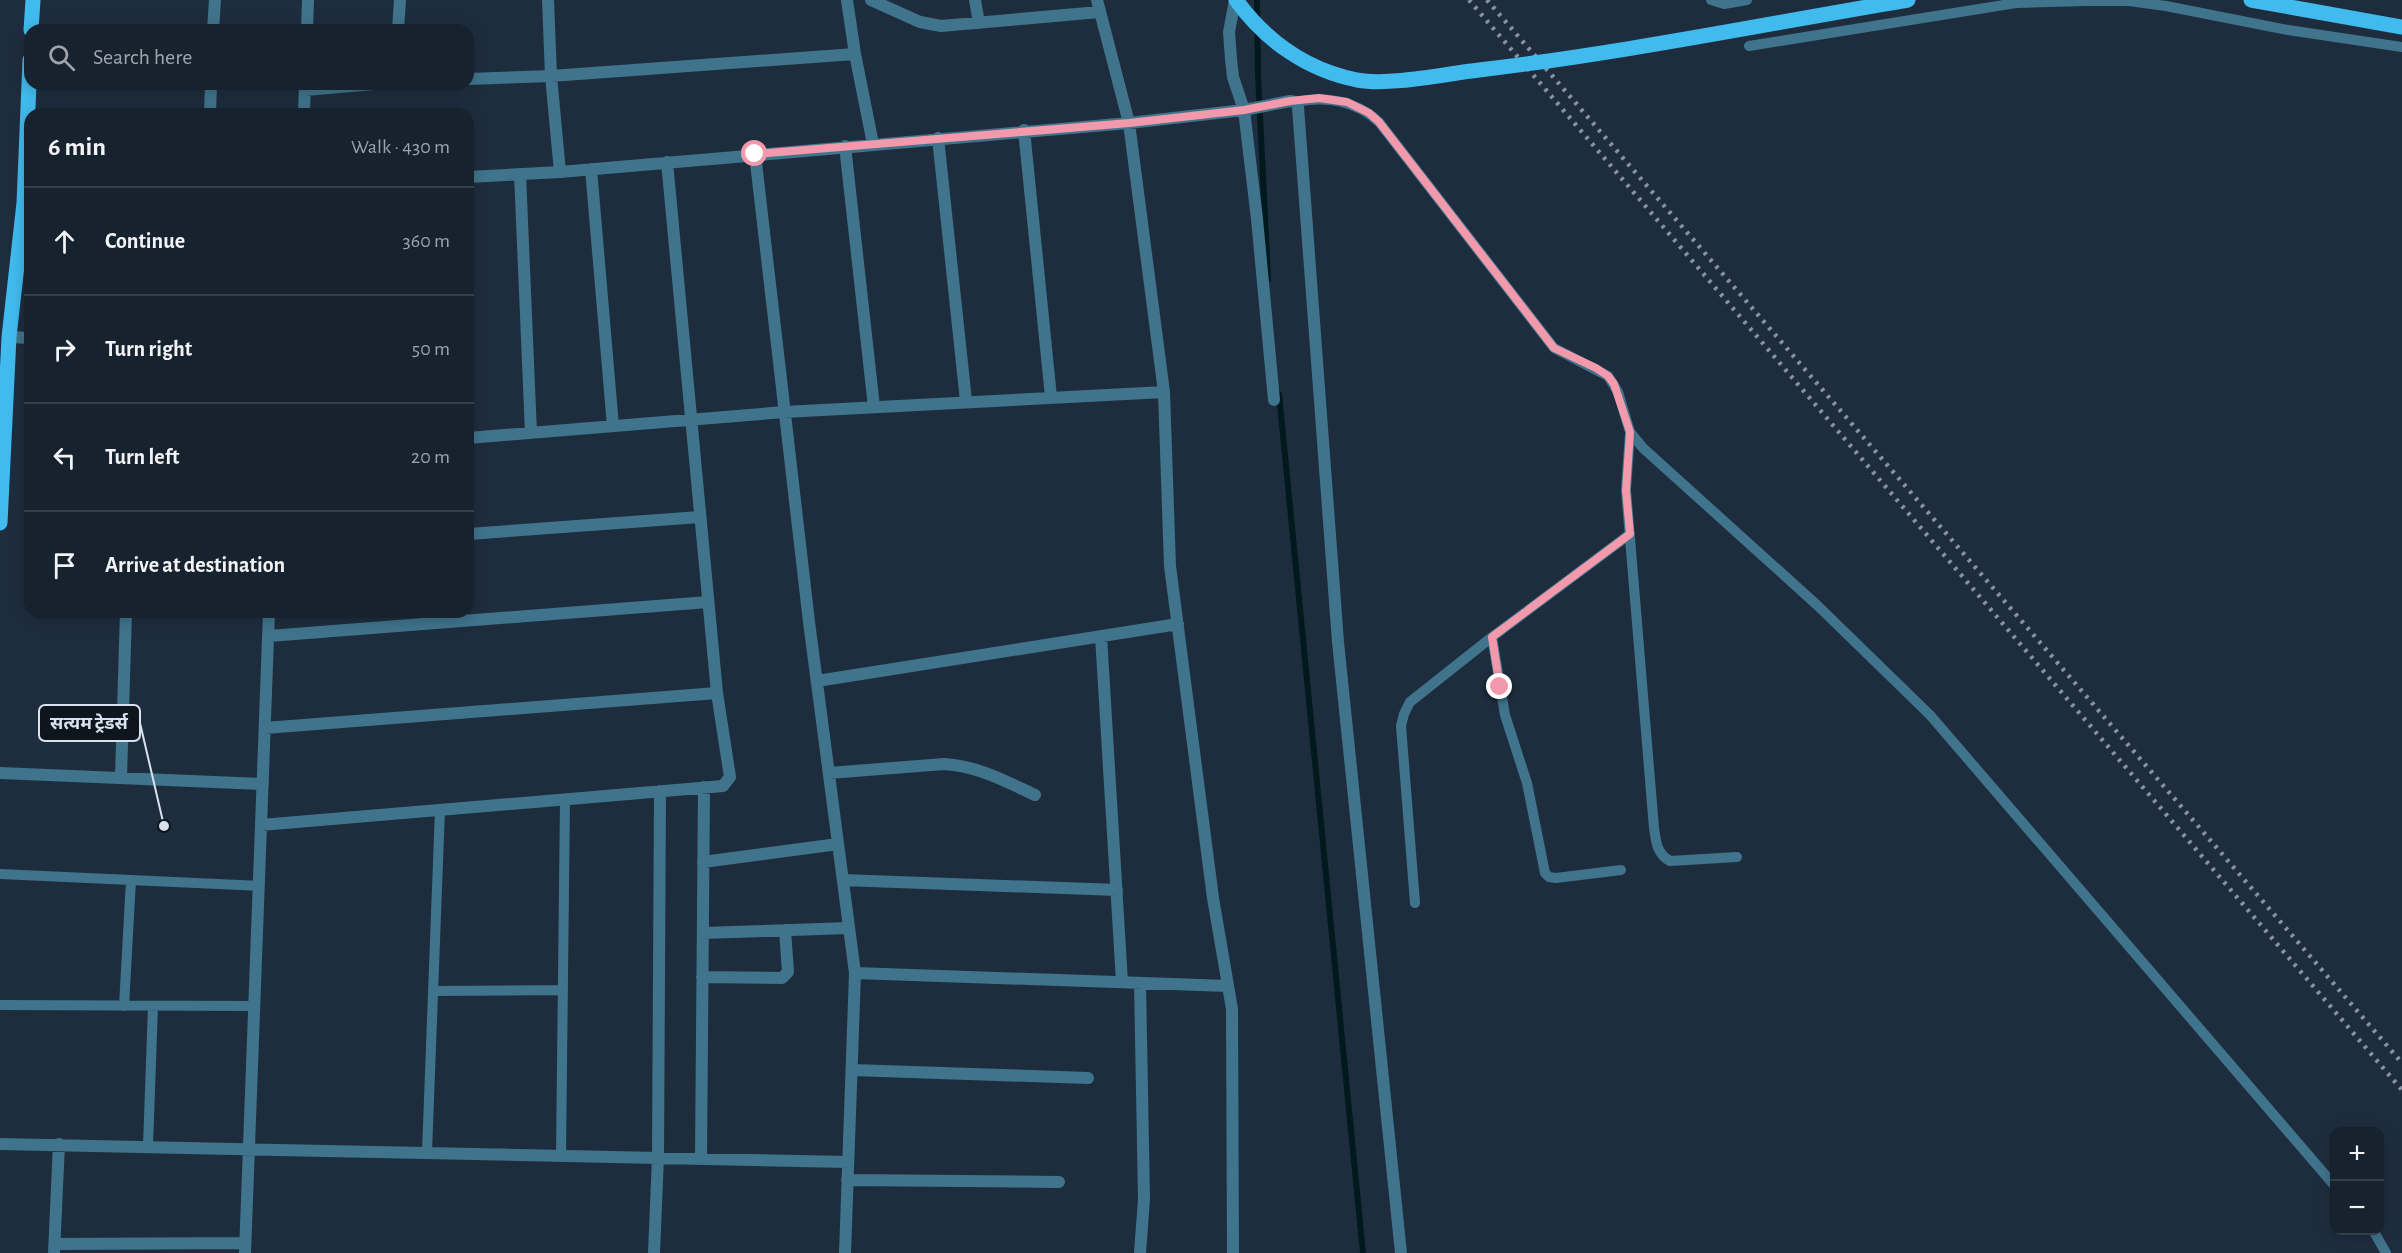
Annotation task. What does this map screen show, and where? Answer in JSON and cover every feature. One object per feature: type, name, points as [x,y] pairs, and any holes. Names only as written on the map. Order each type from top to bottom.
[{"type":"main road","points":[[31,24],[33,0]]},
{"type":"main road","points":[[1235,0],[1264,33],[1295,57],[1326,72],[1360,80],[1380,81],[1513,65],[1908,0]]},
{"type":"main road","points":[[2251,0],[2402,27]]},
{"type":"main road","points":[[29,90],[29,108]]},
{"type":"main road","points":[[0,523],[3,379],[24,225]]},
{"type":"street","points":[[213,24],[214,0]]},
{"type":"street","points":[[307,24],[308,0]]},
{"type":"street","points":[[398,24],[400,0]]},
{"type":"street","points":[[548,0],[551,76],[560,172]]},
{"type":"street","points":[[847,0],[873,144]]},
{"type":"street","points":[[871,0],[941,26],[979,23],[1098,6],[1129,123],[1164,392],[1170,566],[1214,898],[1232,1009],[1233,1253]]},
{"type":"street","points":[[975,0],[979,23]]},
{"type":"street","points":[[1235,0],[1229,32],[1231,59],[1233,77],[1249,109],[1274,400]]},
{"type":"street","points":[[474,79],[551,76],[855,54]]},
{"type":"street","points":[[210,108],[212,90]]},
{"type":"street","points":[[304,108],[305,90]]},
{"type":"street","points":[[474,177],[560,172],[1024,130],[1129,123],[1295,102],[1298,106],[1338,642],[1401,1253]]},
{"type":"street","points":[[1024,130],[1051,397]]},
{"type":"street","points":[[938,138],[966,401]]},
{"type":"street","points":[[845,146],[874,407]]},
{"type":"street","points":[[755,154],[784,412],[855,973],[845,1253]]},
{"type":"street","points":[[261,825],[723,786],[730,777],[717,693],[667,162]]},
{"type":"street","points":[[591,169],[613,426]]},
{"type":"street","points":[[520,174],[531,433]]},
{"type":"street","points":[[9,337],[24,338]]},
{"type":"street","points":[[474,438],[784,412],[1164,392]]},
{"type":"street","points":[[474,534],[700,517]]},
{"type":"street","points":[[268,636],[708,603]]},
{"type":"street","points":[[121,777],[126,618]]},
{"type":"street","points":[[59,1144],[54,1248],[245,1248],[270,618]]},
{"type":"street","points":[[817,681],[1178,624]]},
{"type":"street","points":[[1101,636],[1122,982]]},
{"type":"street","points":[[265,728],[717,693]]},
{"type":"street","points":[[829,773],[944,764],[963,765],[976,768],[1035,795]]},
{"type":"street","points":[[0,773],[263,784]]},
{"type":"street","points":[[700,1159],[704,787]]},
{"type":"street","points":[[654,1253],[658,1157],[660,791]]},
{"type":"street","points":[[703,862],[838,844]]},
{"type":"street","points":[[843,880],[899,880],[955,886],[1117,890]]},
{"type":"street","points":[[703,933],[849,928]]},
{"type":"street","points":[[702,977],[782,978],[786,976],[788,972],[786,930]]},
{"type":"street","points":[[855,973],[1228,987]]},
{"type":"street","points":[[1140,983],[1144,1199],[1140,1253]]},
{"type":"street","points":[[852,1070],[1088,1078]]},
{"type":"street","points":[[0,1144],[848,1162]]},
{"type":"street","points":[[847,1180],[1059,1182]]},
{"type":"lane","points":[[1711,0],[1724,4],[1747,0]]},
{"type":"lane","points":[[1749,46],[2016,3],[2129,1],[2288,30],[2402,47]]},
{"type":"lane","points":[[1295,102],[1319,98],[1347,102],[1369,113],[1379,122],[1554,348],[1608,376],[1618,392],[1630,432],[1626,490],[1653,816],[1658,849],[1663,857],[1670,861],[1737,857]]},
{"type":"lane","points":[[1630,432],[1643,448],[1817,604],[1930,715],[2331,1181]]},
{"type":"lane","points":[[1415,903],[1401,726],[1410,702],[1492,637],[1630,534]]},
{"type":"lane","points":[[1492,637],[1505,715],[1527,783],[1545,873],[1549,877],[1556,878],[1621,870]]},
{"type":"lane","points":[[561,1155],[565,799]]},
{"type":"lane","points":[[427,1152],[440,810]]},
{"type":"lane","points":[[0,874],[259,886]]},
{"type":"lane","points":[[124,1005],[131,880]]},
{"type":"lane","points":[[433,991],[563,990]]},
{"type":"lane","points":[[0,1005],[255,1006]]},
{"type":"lane","points":[[148,1146],[153,1005]]},
{"type":"lane","points":[[2376,1235],[2386,1253]]},
{"type":"waterway","points":[[1257,0],[1258,75],[1268,279]]},
{"type":"waterway","points":[[1279,394],[1363,1253]]},
{"type":"railway","points":[[1469,0],[2402,1090]]},
{"type":"railway","points":[[1487,0],[2402,1063]]},
{"type":"place","name":"सत्यम ट्रेडर्स","points":[[164,826]]},
{"type":"route","points":[[755,154],[1129,123],[1244,110],[1319,98],[1347,102],[1369,113],[1379,122],[1554,348],[1608,376],[1618,392],[1630,432],[1626,490],[1630,534],[1492,637],[1500,687]]}]
